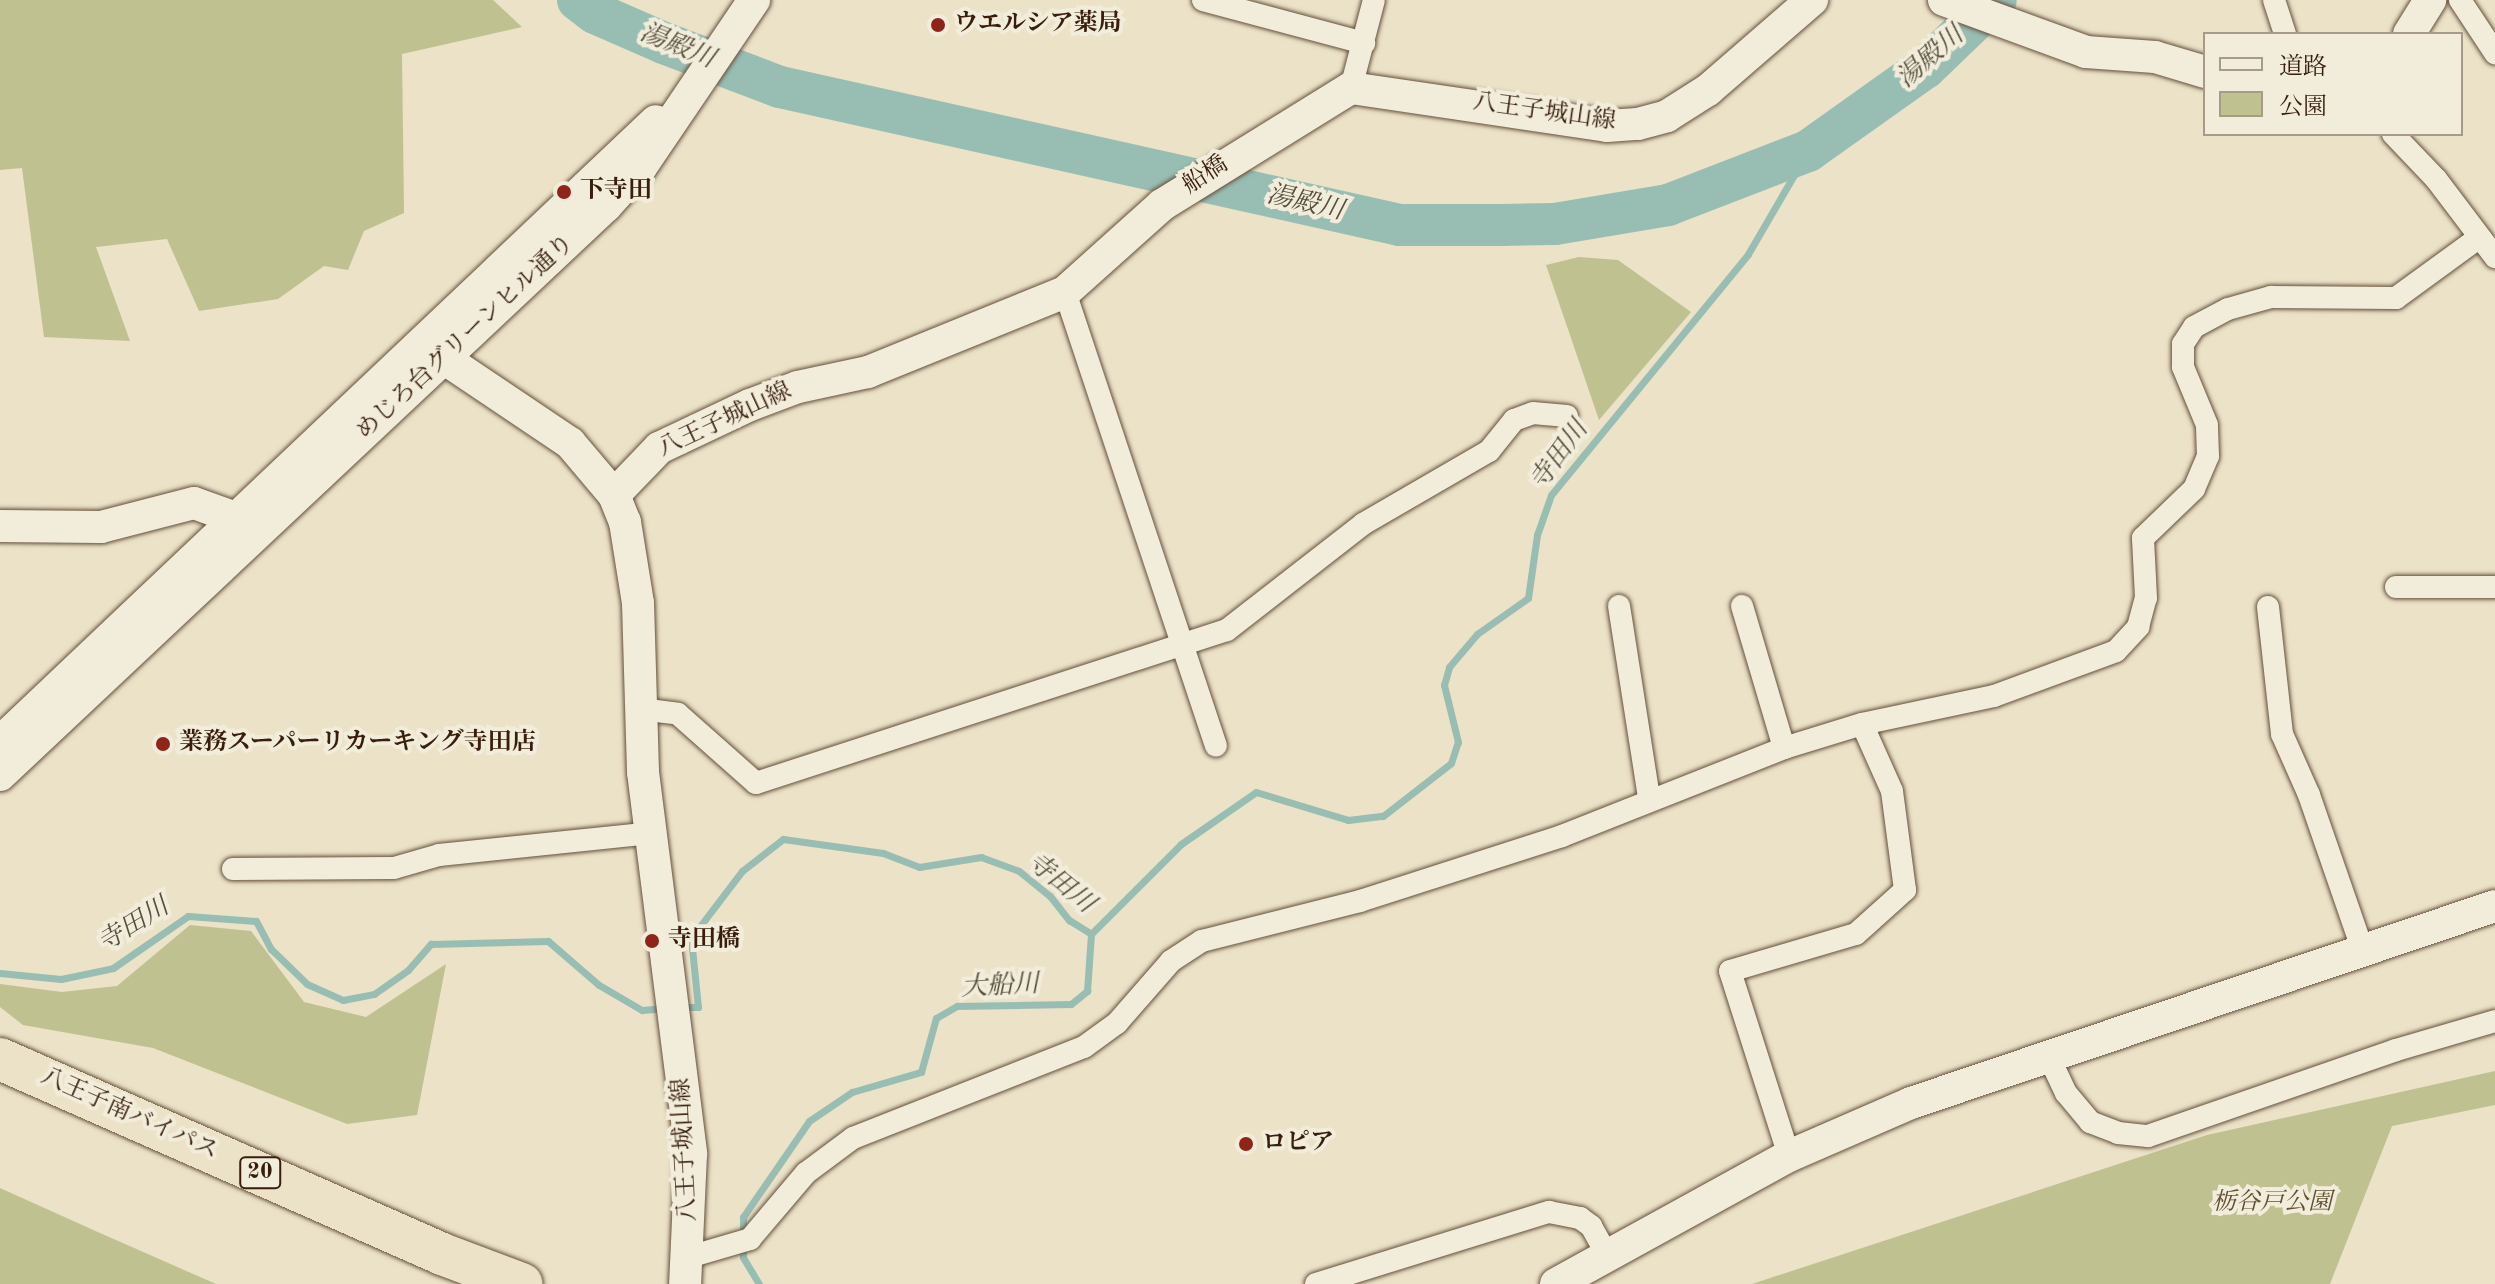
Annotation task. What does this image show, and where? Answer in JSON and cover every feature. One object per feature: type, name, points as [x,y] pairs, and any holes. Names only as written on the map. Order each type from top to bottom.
[{"type":"highway","name":"八王子南バイパス","points":[[0,1059],[442,1254],[522,1284]]},
{"type":"street","name":"めじろ台グリーンヒル通り","points":[[0,742],[248,523],[435,350],[615,196],[754,0]]},
{"type":"street","points":[[1203,0],[1364,43]]},
{"type":"street","points":[[1351,88],[1374,0]]},
{"type":"street","name":"八王子城山線","points":[[1351,88],[1607,126],[1638,124],[1667,116],[1708,90],[1812,0]]},
{"type":"street","points":[[1944,0],[2086,52],[2155,57],[2203,71]]},
{"type":"street","points":[[2274,0],[2284,32]]},
{"type":"street","points":[[2410,32],[2430,0]]},
{"type":"street","points":[[2460,0],[2495,53]]},
{"type":"street","name":"船橋","points":[[1162,205],[1251,147],[1351,88]]},
{"type":"street","points":[[2395,136],[2436,179],[2477,239],[2495,257]]},
{"type":"street","name":"八王子城山線","points":[[687,1270],[691,1154],[651,833],[640,709],[636,578],[625,522],[614,495],[659,448],[750,405],[798,387],[868,372],[1065,292],[1162,205]]},
{"type":"street","points":[[687,1270],[742,1243],[806,1173],[853,1138],[1084,1047],[1117,1023],[1171,961],[1202,941],[1360,901],[1562,836],[1649,797],[1784,748],[1862,724],[1994,696],[2074,669],[2129,640],[2146,598],[2143,538],[2194,489],[2208,456],[2207,425],[2183,367],[2183,344],[2194,327],[2228,309],[2271,297],[2396,298],[2477,239]]},
{"type":"street","points":[[1065,292],[1216,745]]},
{"type":"street","points":[[435,350],[561,436],[614,495]]},
{"type":"street","points":[[640,709],[678,714],[756,783],[1227,630],[1363,524],[1489,451],[1514,420],[1533,413],[1567,416]]},
{"type":"street","points":[[0,526],[101,527],[188,503],[248,523]]},
{"type":"street","name":"めじろ台グリーンヒル通り","points":[[0,775],[248,523]]},
{"type":"street","points":[[2396,587],[2495,587]]},
{"type":"street","points":[[1619,606],[1649,797]]},
{"type":"street","points":[[1742,606],[1784,748]]},
{"type":"street","points":[[2268,607],[2282,734],[2309,795],[2363,951]]},
{"type":"street","points":[[1789,1156],[1730,971],[1856,934],[1905,890],[1892,791],[1862,724]]},
{"type":"street","points":[[233,869],[394,868],[439,855],[651,833]]},
{"type":"street","points":[[1556,1284],[1609,1259],[1789,1156],[1911,1103],[2495,906]]},
{"type":"street","points":[[2048,1055],[2066,1093],[2090,1122],[2118,1133],[2148,1136],[2396,1050],[2495,1021]]},
{"type":"street","points":[[1316,1284],[1549,1212],[1591,1226],[1609,1259]]},
{"type":"green space","points":[[0,0],[493,0],[522,27],[402,54],[404,213],[364,231],[348,270],[324,266],[278,299],[199,311],[167,239],[96,247],[130,341],[44,337],[22,168],[0,170]]},
{"type":"green space","points":[[1579,257],[1618,260],[1691,312],[1599,420],[1546,265]]},
{"type":"green space","points":[[190,925],[251,931],[304,1002],[366,1017],[446,964],[417,1115],[347,1124],[153,1048],[23,1025],[0,1007],[0,984],[62,992],[117,986]]},
{"type":"green space","name":"栃谷戸公園","points":[[2495,1071],[2495,1105],[2392,1126],[2330,1284],[1752,1284],[2207,1135]]},
{"type":"green space","points":[[0,1188],[100,1233],[216,1284],[0,1284]]},
{"type":"waterway","name":"湯殿川","points":[[578,0],[595,13],[664,43],[780,87],[1400,225],[1555,224],[1668,205],[1808,151],[1925,68],[1996,0]]},
{"type":"waterway","name":"寺田川","points":[[683,1007],[698,1007],[691,938],[742,871],[783,839],[883,853],[919,867],[981,857],[1019,871],[1050,896],[1069,920],[1091,934],[1181,844],[1256,792],[1348,820],[1383,816],[1451,763],[1458,742],[1444,685],[1449,667],[1477,634],[1528,598],[1537,535],[1551,495],[1748,254],[1808,151]]},
{"type":"waterway","name":"寺田川","points":[[0,973],[61,979],[113,968],[188,916],[256,921],[271,949],[307,984],[343,1000],[374,994],[408,970],[431,944],[548,941],[599,985],[642,1010],[666,1008]]},
{"type":"waterway","name":"大船川","points":[[759,1284],[743,1257],[743,1217],[809,1121],[852,1092],[921,1072],[936,1018],[957,1006],[1071,1004],[1087,991],[1091,934]]},
{"type":"place","name":"ウエルシア薬局","points":[[938,25]]},
{"type":"place","name":"下寺田","points":[[564,192]]},
{"type":"place","name":"業務スーパーリカーキング寺田店","points":[[163,744]]},
{"type":"place","name":"寺田橋","points":[[652,941]]},
{"type":"place","name":"ロピア","points":[[1246,1144]]}]
